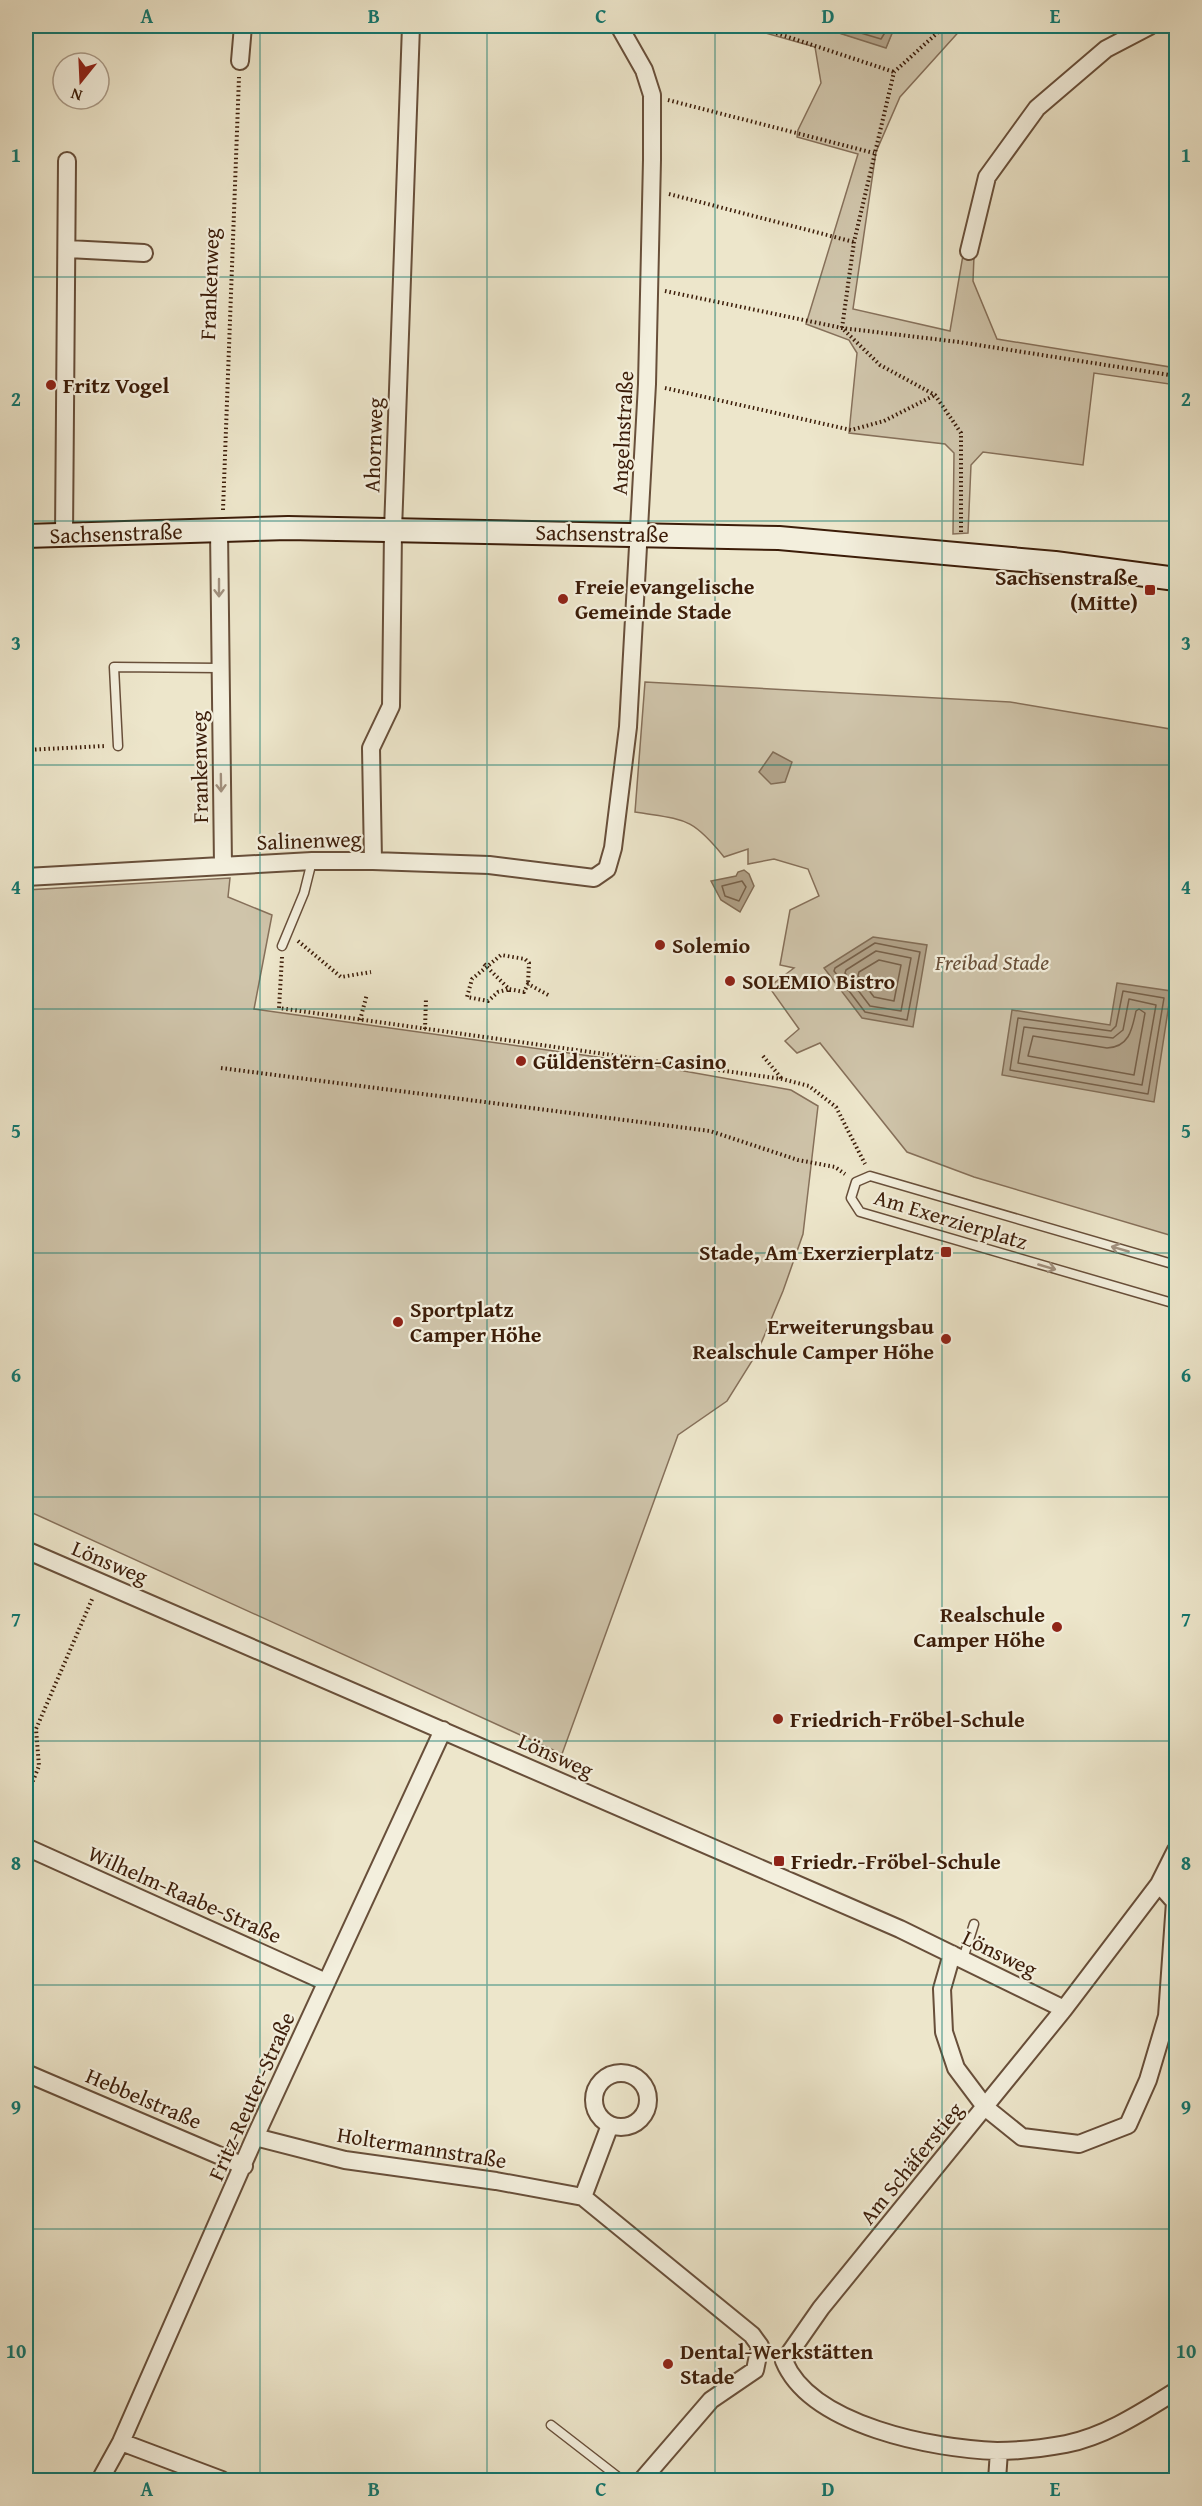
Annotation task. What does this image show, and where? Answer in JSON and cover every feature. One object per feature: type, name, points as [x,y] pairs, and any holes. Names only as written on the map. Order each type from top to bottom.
[{"type":"street","points":[[240,61],[243,26]]},
{"type":"street","name":"Ahornweg","points":[[373,861],[371,748],[391,706],[393,530],[411,26]]},
{"type":"street","name":"Angelnstraße","points":[[594,878],[607,869],[613,848],[628,726],[647,384],[652,95],[644,70],[619,26]]},
{"type":"street","points":[[969,251],[987,177],[1037,108],[1106,49],[1150,26]]},
{"type":"street","points":[[63,535],[68,249],[67,161]]},
{"type":"street","points":[[68,249],[144,253]]},
{"type":"street","name":"Sachsenstraße","points":[[26,536],[214,530],[393,530],[779,538],[961,554],[1176,579]]},
{"type":"street","name":"Frankenweg","points":[[214,530],[223,866]]},
{"type":"street","name":"Salinenweg","points":[[26,877],[312,861],[373,861],[489,865],[594,878]]},
{"type":"street","name":"Lönsweg","points":[[26,1550],[443,1730],[958,1957],[1064,2009]]},
{"type":"street","name":"Fritz-Reuter-Straße","points":[[100,2481],[121,2442],[255,2137],[443,1730]]},
{"type":"street","name":"Wilhelm-Raabe-Straße","points":[[26,1847],[326,1983]]},
{"type":"street","name":"Am Schäferstieg","points":[[999,2451],[933,2445],[897,2437],[840,2413],[809,2394],[790,2376],[784,2361],[793,2345],[1064,2009],[1159,1884],[1176,1850]]},
{"type":"street","points":[[958,1957],[942,1989],[945,2032],[956,2068],[986,2108],[1022,2138],[1079,2144],[1128,2125],[1148,2080],[1167,2016],[1175,1902],[1159,1884]]},
{"type":"street","name":"Hebbelstraße","points":[[26,2073],[244,2166]]},
{"type":"street","points":[[583,2197],[610,2125]]},
{"type":"street","name":"Holtermannstraße","points":[[255,2137],[345,2160],[583,2197],[687,2279],[752,2335],[760,2346],[754,2370],[711,2400],[642,2481]]},
{"type":"street","points":[[997,2481],[999,2451],[1078,2440],[1132,2419],[1176,2391]]},
{"type":"street","points":[[121,2442],[222,2481]]},
{"type":"lane","points":[[118,746],[114,667],[219,668]]},
{"type":"lane","points":[[282,946],[304,893],[312,861]]},
{"type":"lane","name":"Am Exerzierplatz","points":[[1176,1265],[870,1176],[856,1182],[852,1198],[860,1212],[1176,1305]]},
{"type":"lane","points":[[958,1957],[974,1924]]},
{"type":"lane","points":[[551,2425],[622,2481]]},
{"type":"path","points":[[755,26],[894,72]]},
{"type":"path","points":[[842,328],[854,242],[894,72],[945,26]]},
{"type":"path","name":"Frankenweg","points":[[214,530],[208,513],[223,513],[240,61]]},
{"type":"path","points":[[652,95],[874,153]]},
{"type":"path","points":[[651,190],[854,242]]},
{"type":"path","points":[[649,287],[842,328],[959,342],[1176,376]]},
{"type":"path","points":[[842,328],[880,365],[935,395],[961,433],[961,554]]},
{"type":"path","points":[[647,384],[851,430],[884,421],[935,395]]},
{"type":"path","points":[[26,750],[118,746]]},
{"type":"path","points":[[288,933],[341,977],[371,972]]},
{"type":"path","points":[[282,946],[279,1008],[782,1079],[809,1086],[836,1107],[870,1176]]},
{"type":"path","points":[[501,955],[525,959],[530,969],[528,984],[524,992],[498,992],[488,1001],[467,997],[472,979],[501,955]]},
{"type":"path","points":[[485,966],[509,991]]},
{"type":"path","points":[[528,984],[550,996]]},
{"type":"path","points":[[360,1020],[367,994]]},
{"type":"path","points":[[425,1029],[426,998]]},
{"type":"path","points":[[763,1056],[782,1079]]},
{"type":"path","points":[[221,1068],[710,1131],[798,1160],[835,1167],[856,1182]]},
{"type":"path","points":[[1166,1262],[1176,1229]]},
{"type":"path","points":[[26,1798],[39,1766],[36,1729],[99,1581]]},
{"type":"green space","points":[[741,26],[817,26],[886,47],[895,26],[964,26],[900,97],[876,152],[853,309],[950,331],[963,255],[974,256],[973,281],[997,339],[1176,368],[1176,385],[1094,373],[1083,465],[983,452],[971,465],[968,533],[953,534],[954,453],[945,444],[849,433],[857,353],[849,340],[806,324],[858,154],[797,137],[798,130],[821,83],[815,47]]},
{"type":"green space","name":"Freibad Stade","points":[[645,682],[1010,702],[1176,730],[1176,1237],[974,1177],[907,1152],[820,1043],[797,1053],[785,1041],[799,1029],[769,987],[794,968],[780,965],[790,910],[819,896],[808,869],[774,859],[748,864],[748,849],[724,857],[703,834],[686,822],[635,812]]},
{"type":"green space","name":"Sportplatz Camper Höhe","points":[[230,878],[228,897],[272,915],[254,1009],[633,1062],[791,1090],[818,1106],[803,1234],[783,1291],[757,1353],[727,1401],[678,1435],[562,1754],[26,1510],[26,890]]},
{"type":"water","points":[[817,26],[895,26],[886,48]]},
{"type":"water","points":[[773,752],[792,762],[785,782],[771,784],[759,772]]},
{"type":"water","points":[[744,870],[749,874],[754,886],[740,912],[721,900],[711,881],[736,876],[738,872]]},
{"type":"water","points":[[873,937],[927,945],[913,1027],[862,1018],[824,968]]},
{"type":"water","points":[[1117,983],[1171,991],[1154,1102],[1002,1075],[1012,1010],[1110,1025]]},
{"type":"place","name":"Fritz Vogel","points":[[51,385]]},
{"type":"place","name":"Sachsenstraße (Mitte)","points":[[1150,590]]},
{"type":"place","name":"Freie evangelische Gemeinde Stade","points":[[563,599]]},
{"type":"place","name":"Solemio","points":[[660,945]]},
{"type":"place","name":"SOLEMIO Bistro","points":[[730,981]]},
{"type":"place","name":"Güldenstern-Casino","points":[[521,1061]]},
{"type":"place","name":"Stade, Am Exerzierplatz","points":[[946,1252]]},
{"type":"place","name":"Sportplatz Camper Höhe","points":[[398,1322]]},
{"type":"place","name":"Erweiterungsbau Realschule Camper Höhe","points":[[946,1339]]},
{"type":"place","name":"Realschule Camper Höhe","points":[[1057,1627]]},
{"type":"place","name":"Friedrich-Fröbel-Schule","points":[[778,1719]]},
{"type":"place","name":"Friedr.-Fröbel-Schule","points":[[779,1861]]},
{"type":"place","name":"Dental-Werkstätten Stade","points":[[668,2364]]}]
